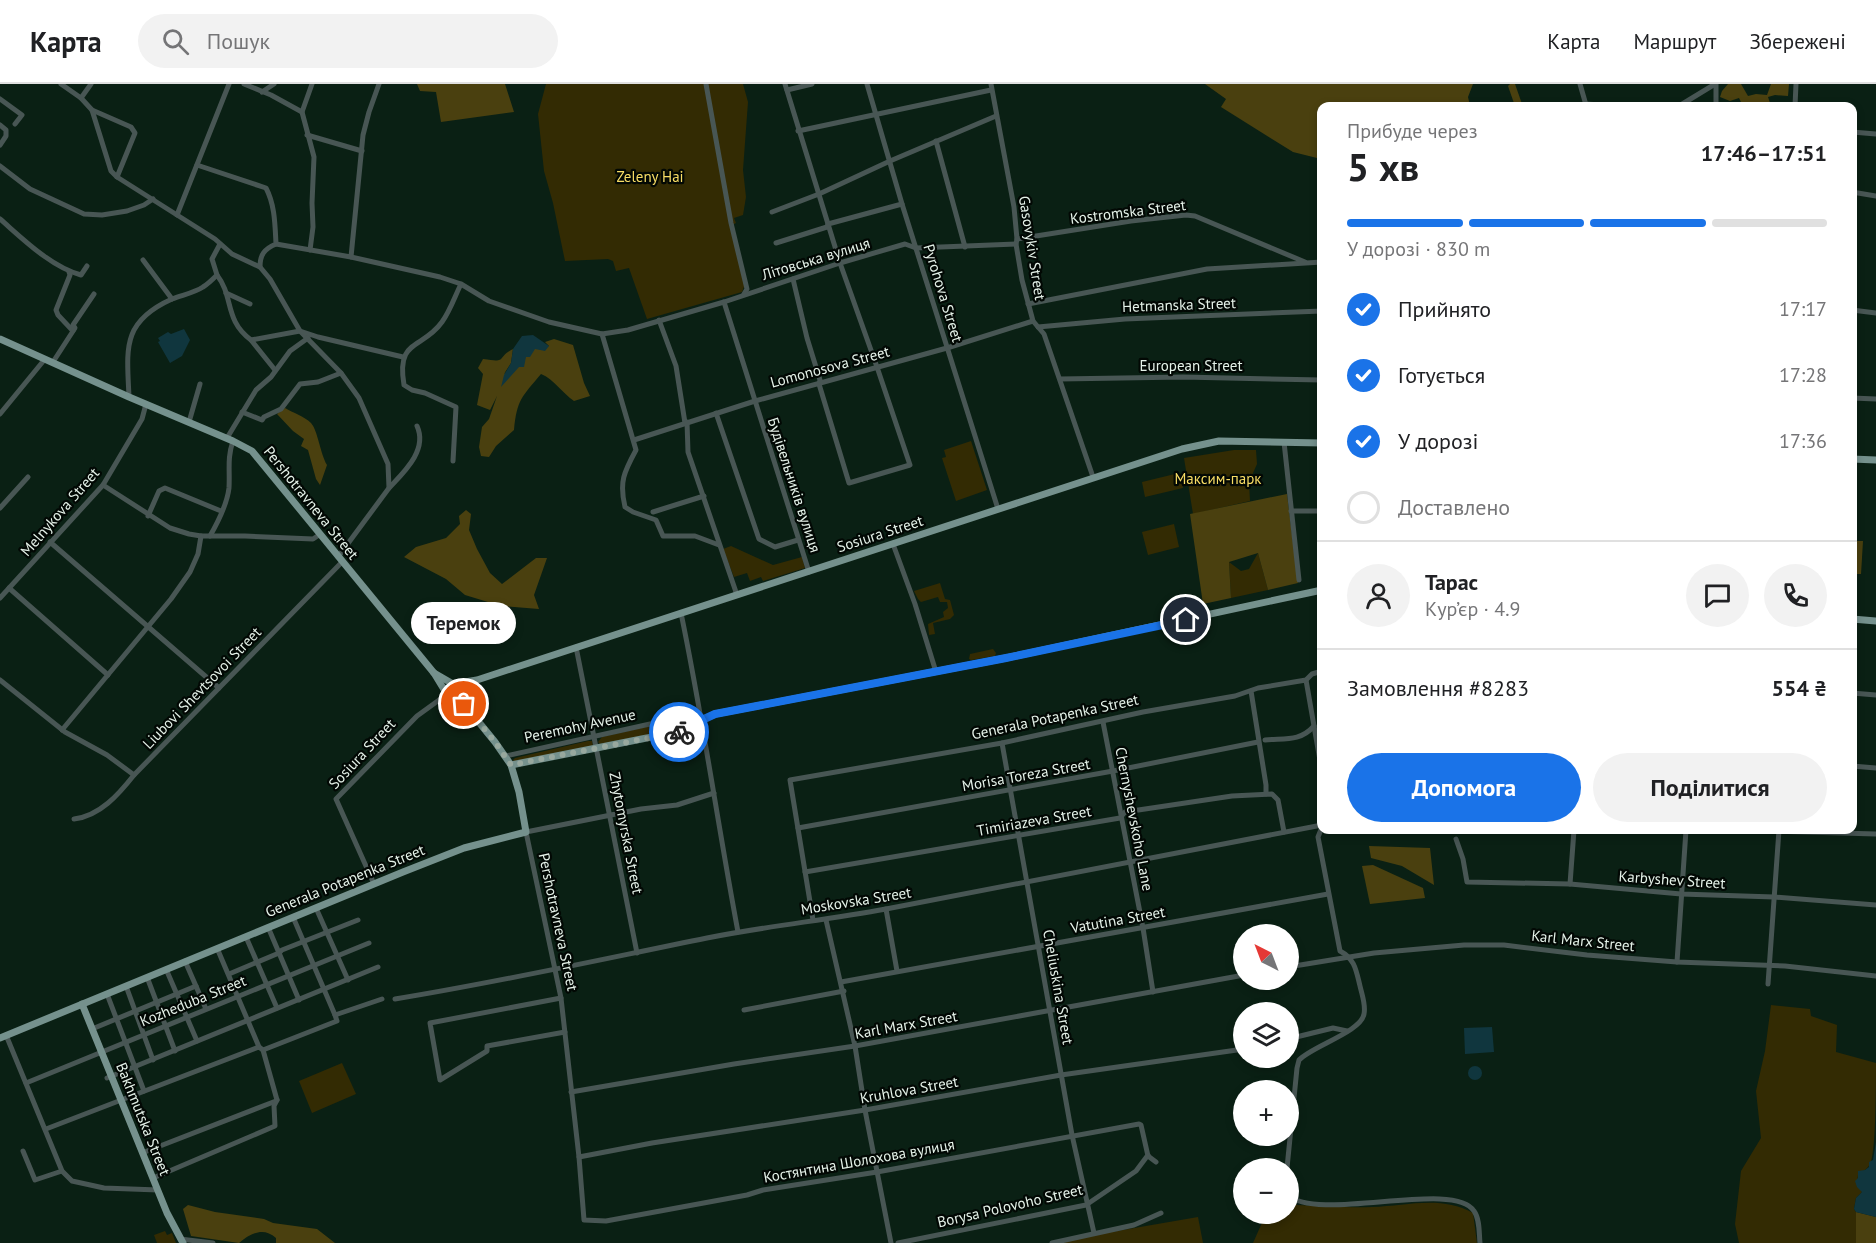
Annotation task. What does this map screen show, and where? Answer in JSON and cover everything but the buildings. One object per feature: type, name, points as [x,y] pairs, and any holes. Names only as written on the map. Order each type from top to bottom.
[{"type":"main road","name":"Pershotravneva Street","points":[[0,339],[230,440],[252,452],[434,673],[446,693],[464,704]]},
{"type":"main road","name":"Sosiura Street","points":[[452,684],[477,680],[1093,477],[1207,443],[1238,440],[1317,443]]},
{"type":"main road","points":[[1857,459],[1876,460]]},
{"type":"main road","name":"Peremohy Avenue","points":[[511,765],[698,728],[702,720],[715,714],[936,672],[1317,591]]},
{"type":"main road","points":[[1857,619],[1876,621]]},
{"type":"main road","name":"Pershotravneva Street","points":[[434,673],[452,684],[464,704],[506,756],[519,792],[526,832]]},
{"type":"main road","points":[[452,684],[447,685],[446,693],[453,696],[457,692]]},
{"type":"main road","name":"Generala Potapenka Street","points":[[3,1036],[316,908],[373,882],[464,848],[526,832]]},
{"type":"main road","name":"Bakhmutska Street","points":[[82,1004],[109,1077],[182,1241]]},
{"type":"street","points":[[61,84],[81,98],[92,110],[131,126],[135,133],[117,177]]},
{"type":"street","points":[[81,98],[91,84]]},
{"type":"street","points":[[177,215],[229,84]]},
{"type":"street","points":[[244,84],[302,112]]},
{"type":"street","points":[[262,92],[274,84]]},
{"type":"street","points":[[310,250],[313,227],[314,157],[302,112],[312,84]]},
{"type":"street","points":[[351,258],[362,151],[369,112],[380,84]]},
{"type":"street","points":[[706,84],[731,223],[747,289],[744,294]]},
{"type":"street","points":[[793,279],[820,380],[819,384],[849,483],[910,465],[878,367],[840,263],[786,87],[812,84]]},
{"type":"street","name":"Pyrohova Street","points":[[867,84],[902,204],[998,509]]},
{"type":"street","points":[[1580,84],[1585,102]]},
{"type":"street","points":[[1686,102],[1715,84],[1716,102]]},
{"type":"street","points":[[1795,102],[1796,84]]},
{"type":"street","points":[[798,131],[991,87]]},
{"type":"street","name":"Gasovykiv Street","points":[[991,87],[1014,207],[1016,242],[1028,304],[1033,321],[1044,334],[1093,477]]},
{"type":"street","points":[[0,99],[22,115],[15,124]]},
{"type":"street","points":[[92,110],[111,171],[117,177],[215,239],[232,254],[260,267],[270,279],[300,331],[341,373],[366,410],[388,464],[389,488]]},
{"type":"street","points":[[772,212],[819,194],[996,116]]},
{"type":"street","points":[[0,125],[6,130],[6,136],[0,145]]},
{"type":"street","points":[[1857,132],[1876,134]]},
{"type":"street","points":[[308,135],[362,151]]},
{"type":"street","points":[[936,141],[965,247]]},
{"type":"street","points":[[197,165],[266,188],[274,214],[273,245]]},
{"type":"street","points":[[0,166],[30,189],[84,213],[102,215],[126,211],[144,206],[153,199]]},
{"type":"street","points":[[1857,193],[1876,196]]},
{"type":"street","points":[[776,243],[827,227],[828,224],[902,204]]},
{"type":"street","name":"Kostromska Street","points":[[1016,242],[1131,221],[1186,215],[1196,216],[1305,262]]},
{"type":"street","points":[[0,219],[33,247],[69,272],[81,275],[87,266]]},
{"type":"street","name":"Літовська вулиця","points":[[602,334],[628,330],[724,302],[905,244],[916,248],[965,247],[1016,242]]},
{"type":"street","points":[[220,244],[212,260],[236,325],[275,370]]},
{"type":"street","points":[[260,267],[263,252],[273,245],[351,258],[440,277],[461,284],[489,301],[549,322],[602,334],[636,450],[624,473],[622,495],[625,507],[656,520],[663,536],[695,536],[719,546]]},
{"type":"street","points":[[143,260],[172,299]]},
{"type":"street","points":[[1028,304],[1207,269],[1317,262]]},
{"type":"street","points":[[69,272],[70,275],[56,310],[73,331]]},
{"type":"street","points":[[129,397],[127,352],[134,329],[146,314],[172,299],[202,288],[217,274]]},
{"type":"street","points":[[453,460],[456,407],[404,385],[402,373],[403,357],[412,344],[429,334],[442,322],[461,284]]},
{"type":"street","points":[[226,293],[250,304]]},
{"type":"street","points":[[53,362],[75,328],[73,325],[94,294]]},
{"type":"street","name":"Будівельників вулиця","points":[[724,302],[809,572]]},
{"type":"street","name":"Hetmanska Street","points":[[1038,327],[1136,319],[1317,311]]},
{"type":"street","points":[[1857,311],[1876,313]]},
{"type":"street","points":[[659,320],[676,366],[686,423],[688,452],[737,595]]},
{"type":"street","name":"Lomonosova Street","points":[[634,440],[755,400],[947,348],[1033,321]]},
{"type":"street","points":[[251,340],[300,331],[318,338],[403,357]]},
{"type":"street","points":[[210,536],[228,493],[230,440],[242,412],[256,390],[271,377],[295,346],[308,338]]},
{"type":"street","points":[[0,414],[45,359]]},
{"type":"street","points":[[242,412],[262,420],[281,409],[300,384],[341,373]]},
{"type":"street","name":"European Street","points":[[1060,380],[1183,377],[1317,380]]},
{"type":"street","points":[[189,422],[200,384]]},
{"type":"street","points":[[1857,398],[1876,399]]},
{"type":"street","name":"Melnykova Street","points":[[0,598],[103,485],[142,419],[146,404]]},
{"type":"street","points":[[716,413],[759,539],[775,547],[798,540]]},
{"type":"street","name":"Liubovi Shevtsovoi Street","points":[[74,819],[84,818],[100,810],[122,790],[340,560],[389,488],[419,449],[421,439],[417,426]]},
{"type":"street","points":[[1284,442],[1299,580]]},
{"type":"street","points":[[0,508],[28,477]]},
{"type":"street","points":[[103,485],[170,528],[201,536],[313,539],[319,535]]},
{"type":"street","points":[[148,516],[159,491],[165,488],[221,511]]},
{"type":"street","points":[[653,512],[704,496]]},
{"type":"street","points":[[1291,511],[1317,511]]},
{"type":"street","points":[[62,730],[171,599],[190,572],[198,554],[201,536]]},
{"type":"street","points":[[50,542],[219,688]]},
{"type":"street","points":[[893,544],[915,603],[936,672]]},
{"type":"street","points":[[9,588],[108,675]]},
{"type":"street","points":[[681,613],[700,705],[716,812],[738,932]]},
{"type":"street","name":"Zhytomyrska Street","points":[[576,646],[637,953]]},
{"type":"street","name":"Generala Potapenka Street","points":[[798,828],[790,780],[1002,743],[1306,680],[1317,672]]},
{"type":"street","points":[[0,680],[62,730],[107,755],[134,775]]},
{"type":"street","points":[[1306,680],[1317,743]]},
{"type":"street","points":[[1251,691],[1266,794],[1272,794],[1278,800],[1284,832]]},
{"type":"street","name":"Sosiura Street","points":[[373,882],[336,798],[417,716],[446,693]]},
{"type":"street","points":[[1857,693],[1876,695]]},
{"type":"street","points":[[700,705],[695,714],[702,720]]},
{"type":"street","name":"Peremohy Avenue","points":[[506,756],[695,714]]},
{"type":"street","name":"Chernyshevskoho Lane","points":[[1103,722],[1154,992]]},
{"type":"street","points":[[1265,740],[1295,739],[1308,733],[1314,726]]},
{"type":"street","name":"Morisa Toreza Street","points":[[798,828],[1113,771],[1258,742]]},
{"type":"street","name":"Cheliuskina Street","points":[[1002,743],[1040,946],[1071,1135],[1094,1233]]},
{"type":"street","points":[[1857,766],[1876,768]]},
{"type":"street","name":"Generala Potapenka Street","points":[[526,832],[677,805],[714,793]]},
{"type":"street","name":"Timiriazeva Street","points":[[805,872],[1120,818],[1125,812],[1232,796],[1266,794]]},
{"type":"street","name":"Moskovska Street","points":[[395,999],[555,970],[738,932],[826,920],[1317,827]]},
{"type":"street","points":[[798,828],[813,920]]},
{"type":"street","name":"Pershotravneva Street","points":[[526,832],[542,917],[561,998],[584,1221]]},
{"type":"street","points":[[1857,833],[1876,834]]},
{"type":"street","points":[[1288,1158],[1298,1063],[1305,1054],[1357,1024],[1364,1014],[1356,968],[1350,957],[1340,951],[1319,834]]},
{"type":"street","points":[[1570,885],[1575,834]]},
{"type":"street","points":[[1677,962],[1686,834]]},
{"type":"street","points":[[1768,984],[1779,834]]},
{"type":"street","name":"Karbyshev Street","points":[[1456,839],[1463,859],[1467,882],[1570,885],[1876,905]]},
{"type":"street","name":"Vatutina Street","points":[[841,982],[1328,894]]},
{"type":"street","points":[[316,908],[348,980]]},
{"type":"street","points":[[886,909],[897,971]]},
{"type":"street","points":[[46,1129],[337,1021],[302,943],[293,917]]},
{"type":"street","name":"Kozheduba Street","points":[[229,974],[358,920]]},
{"type":"street","points":[[826,920],[844,991],[891,1243]]},
{"type":"street","points":[[268,927],[299,1000]]},
{"type":"street","points":[[246,937],[277,1008]]},
{"type":"street","name":"Kozheduba Street","points":[[26,1083],[369,943]]},
{"type":"street","name":"Karl Marx Street","points":[[1299,965],[1350,957],[1464,945],[1506,945],[1587,955],[1677,962],[1770,965],[1876,976]]},
{"type":"street","points":[[153,1178],[275,1126],[274,1106],[277,1100],[261,1048],[217,948]]},
{"type":"street","points":[[185,961],[206,1009]]},
{"type":"street","points":[[109,1077],[378,967]]},
{"type":"street","points":[[166,969],[197,1041]]},
{"type":"street","points":[[147,977],[175,1051]]},
{"type":"street","name":"Karl Marx Street","points":[[571,1092],[855,1046],[1233,977]]},
{"type":"street","points":[[126,986],[153,1060]]},
{"type":"street","name":"Kozheduba Street","points":[[92,1029],[196,986]]},
{"type":"street","points":[[744,1010],[844,991]]},
{"type":"street","points":[[107,994],[144,1091]]},
{"type":"street","points":[[561,998],[430,1023],[440,1080],[487,1051],[487,1046],[564,1032]]},
{"type":"street","points":[[335,1015],[382,999]]},
{"type":"street","points":[[1299,1036],[1333,1028],[1347,1031]]},
{"type":"street","points":[[3,1036],[26,1083],[62,1171],[72,1181],[104,1188],[158,1190]]},
{"type":"street","name":"Kruhlova Street","points":[[579,1157],[1061,1075],[1233,1051]]},
{"type":"street","points":[[142,1153],[277,1100]]},
{"type":"street","name":"Костянтина Шолохова вулиця","points":[[584,1221],[606,1221],[747,1195],[762,1190],[877,1172],[1139,1124],[1148,1155]]},
{"type":"street","points":[[23,1151],[35,1180],[62,1171]]},
{"type":"street","points":[[1148,1155],[1156,1162]]},
{"type":"street","name":"Borysa Polovoho Street","points":[[898,1243],[1086,1205],[1136,1171],[1148,1155]]},
{"type":"street","points":[[1299,1202],[1311,1204],[1372,1203],[1432,1199],[1464,1204],[1470,1206],[1477,1216],[1480,1243]]},
{"type":"street","points":[[1052,1243],[1134,1225],[1161,1214]]},
{"type":"street","points":[[182,1241],[213,1243]]},
{"type":"green space","name":"Zeleny Hai","points":[[546,84],[743,84],[748,102],[743,170],[746,197],[743,215],[734,218],[736,223],[730,226],[745,284],[742,292],[647,319],[629,268],[616,271],[613,261],[608,259],[565,261],[544,171],[538,114]]},
{"type":"green space","points":[[971,441],[987,490],[956,501],[942,458],[946,457],[944,450]]},
{"type":"green space","name":"Максим-парк","points":[[1234,450],[1256,450],[1257,464],[1249,482],[1250,501],[1193,514],[1184,458]]},
{"type":"green space","points":[[1179,473],[1183,488],[1145,497],[1142,482]]},
{"type":"green space","points":[[1174,524],[1179,547],[1148,555],[1142,532]]},
{"type":"green space","points":[[731,546],[773,565],[802,557],[805,568],[763,581],[761,577],[750,581],[747,573],[734,577],[723,549]]},
{"type":"green space","points":[[1258,553],[1268,590],[1231,598],[1229,562],[1241,571],[1249,569]]},
{"type":"green space","points":[[940,583],[945,599],[950,600],[954,615],[950,619],[933,623],[935,634],[929,635],[928,624],[944,617],[943,612],[948,608],[947,602],[940,602],[938,597],[921,602],[914,591]]},
{"type":"green space","points":[[993,649],[995,656],[969,659],[970,654]]},
{"type":"green space","points":[[690,717],[696,720],[697,725],[600,744],[598,742],[602,737]]},
{"type":"green space","points":[[592,741],[593,746],[515,763],[513,760],[515,758]]},
{"type":"green space","points":[[1771,1005],[1810,1009],[1811,1016],[1837,1025],[1836,1052],[1876,1063],[1873,1154],[1871,1162],[1858,1175],[1857,1183],[1862,1192],[1856,1198],[1854,1209],[1856,1212],[1856,1243],[1739,1243],[1735,1224],[1741,1171],[1761,1138],[1756,1091],[1765,1051]]},
{"type":"green space","points":[[342,1063],[356,1094],[312,1113],[299,1081]]},
{"type":"green space","points":[[1436,1203],[1449,1204],[1473,1213],[1477,1243],[1253,1243],[1261,1224],[1299,1224],[1299,1205],[1353,1207]]},
{"type":"green space","points":[[1198,1217],[1203,1243],[1060,1243],[1094,1235]]},
{"type":"green space","points":[[165,1231],[167,1235],[172,1233],[176,1243],[157,1243],[154,1235]]},
{"type":"shaded area","points":[[417,84],[505,84],[514,112],[441,122],[436,92],[420,91]]},
{"type":"shaded area","points":[[1205,84],[1473,84],[1468,97],[1469,102],[1317,102],[1317,158],[1293,152],[1221,107],[1226,99]]},
{"type":"shaded area","points":[[1515,84],[1521,102],[1514,102],[1508,86]]},
{"type":"shaded area","points":[[1728,84],[1741,84],[1748,96],[1767,95],[1771,84],[1789,84],[1788,96],[1768,97],[1770,102],[1741,102],[1739,98],[1730,101],[1720,97]]},
{"type":"shaded area","points":[[554,339],[573,345],[590,396],[574,401],[550,379],[541,374],[519,405],[514,430],[496,446],[489,457],[481,456],[479,447],[482,427],[489,419],[497,396],[490,410],[477,405],[483,374],[478,368],[483,359],[499,360],[513,349],[511,363],[504,374],[535,348],[549,346],[545,342]]},
{"type":"shaded area","points":[[285,408],[305,418],[313,427],[327,465],[320,485],[316,479],[308,450],[301,446],[304,439],[277,414]]},
{"type":"shaded area","points":[[1287,494],[1298,583],[1268,590],[1258,553],[1229,562],[1231,598],[1203,604],[1190,514]]},
{"type":"shaded area","points":[[466,510],[471,514],[469,530],[477,549],[490,573],[502,584],[536,558],[547,558],[534,595],[539,609],[501,606],[465,595],[446,579],[404,557],[416,547],[446,538],[460,524],[459,516]]},
{"type":"shaded area","points":[[1857,541],[1863,541],[1861,574],[1857,574]]},
{"type":"shaded area","points":[[1369,846],[1430,848],[1434,885],[1402,866],[1371,858]]},
{"type":"shaded area","points":[[1373,865],[1423,888],[1425,898],[1370,904],[1362,866]]},
{"type":"shaded area","points":[[188,1205],[215,1212],[264,1219],[273,1223],[317,1229],[335,1243],[276,1243],[276,1238],[266,1232],[252,1234],[239,1243],[191,1236],[183,1209]]},
{"type":"shaded area","points":[[1856,1212],[1876,1217],[1876,1243],[1856,1243]]},
{"type":"water","points":[[184,329],[190,340],[182,356],[170,363],[158,338],[168,332],[171,334]]},
{"type":"water","points":[[533,335],[549,346],[545,351],[535,349],[530,357],[526,357],[524,367],[519,367],[501,387],[504,375],[511,363],[513,349],[522,336]]},
{"type":"water","points":[[1492,1027],[1494,1052],[1465,1054],[1464,1028]]},
{"type":"water","points":[[1475,1066],[1480,1068],[1482,1073],[1480,1078],[1475,1080],[1470,1078],[1468,1073],[1470,1068]]},
{"type":"water","points":[[1876,1142],[1876,1217],[1856,1212],[1854,1209],[1856,1198],[1862,1192],[1855,1181],[1858,1178],[1858,1171],[1869,1167],[1869,1162],[1873,1160]]},
{"type":"way so far","points":[[464,704],[511,765],[679,732]]},
{"type":"place","name":"Теремок","points":[[464,704]]},
{"type":"route","points":[[679,732],[698,728],[702,720],[715,714],[1006,658],[1186,620]]}]
